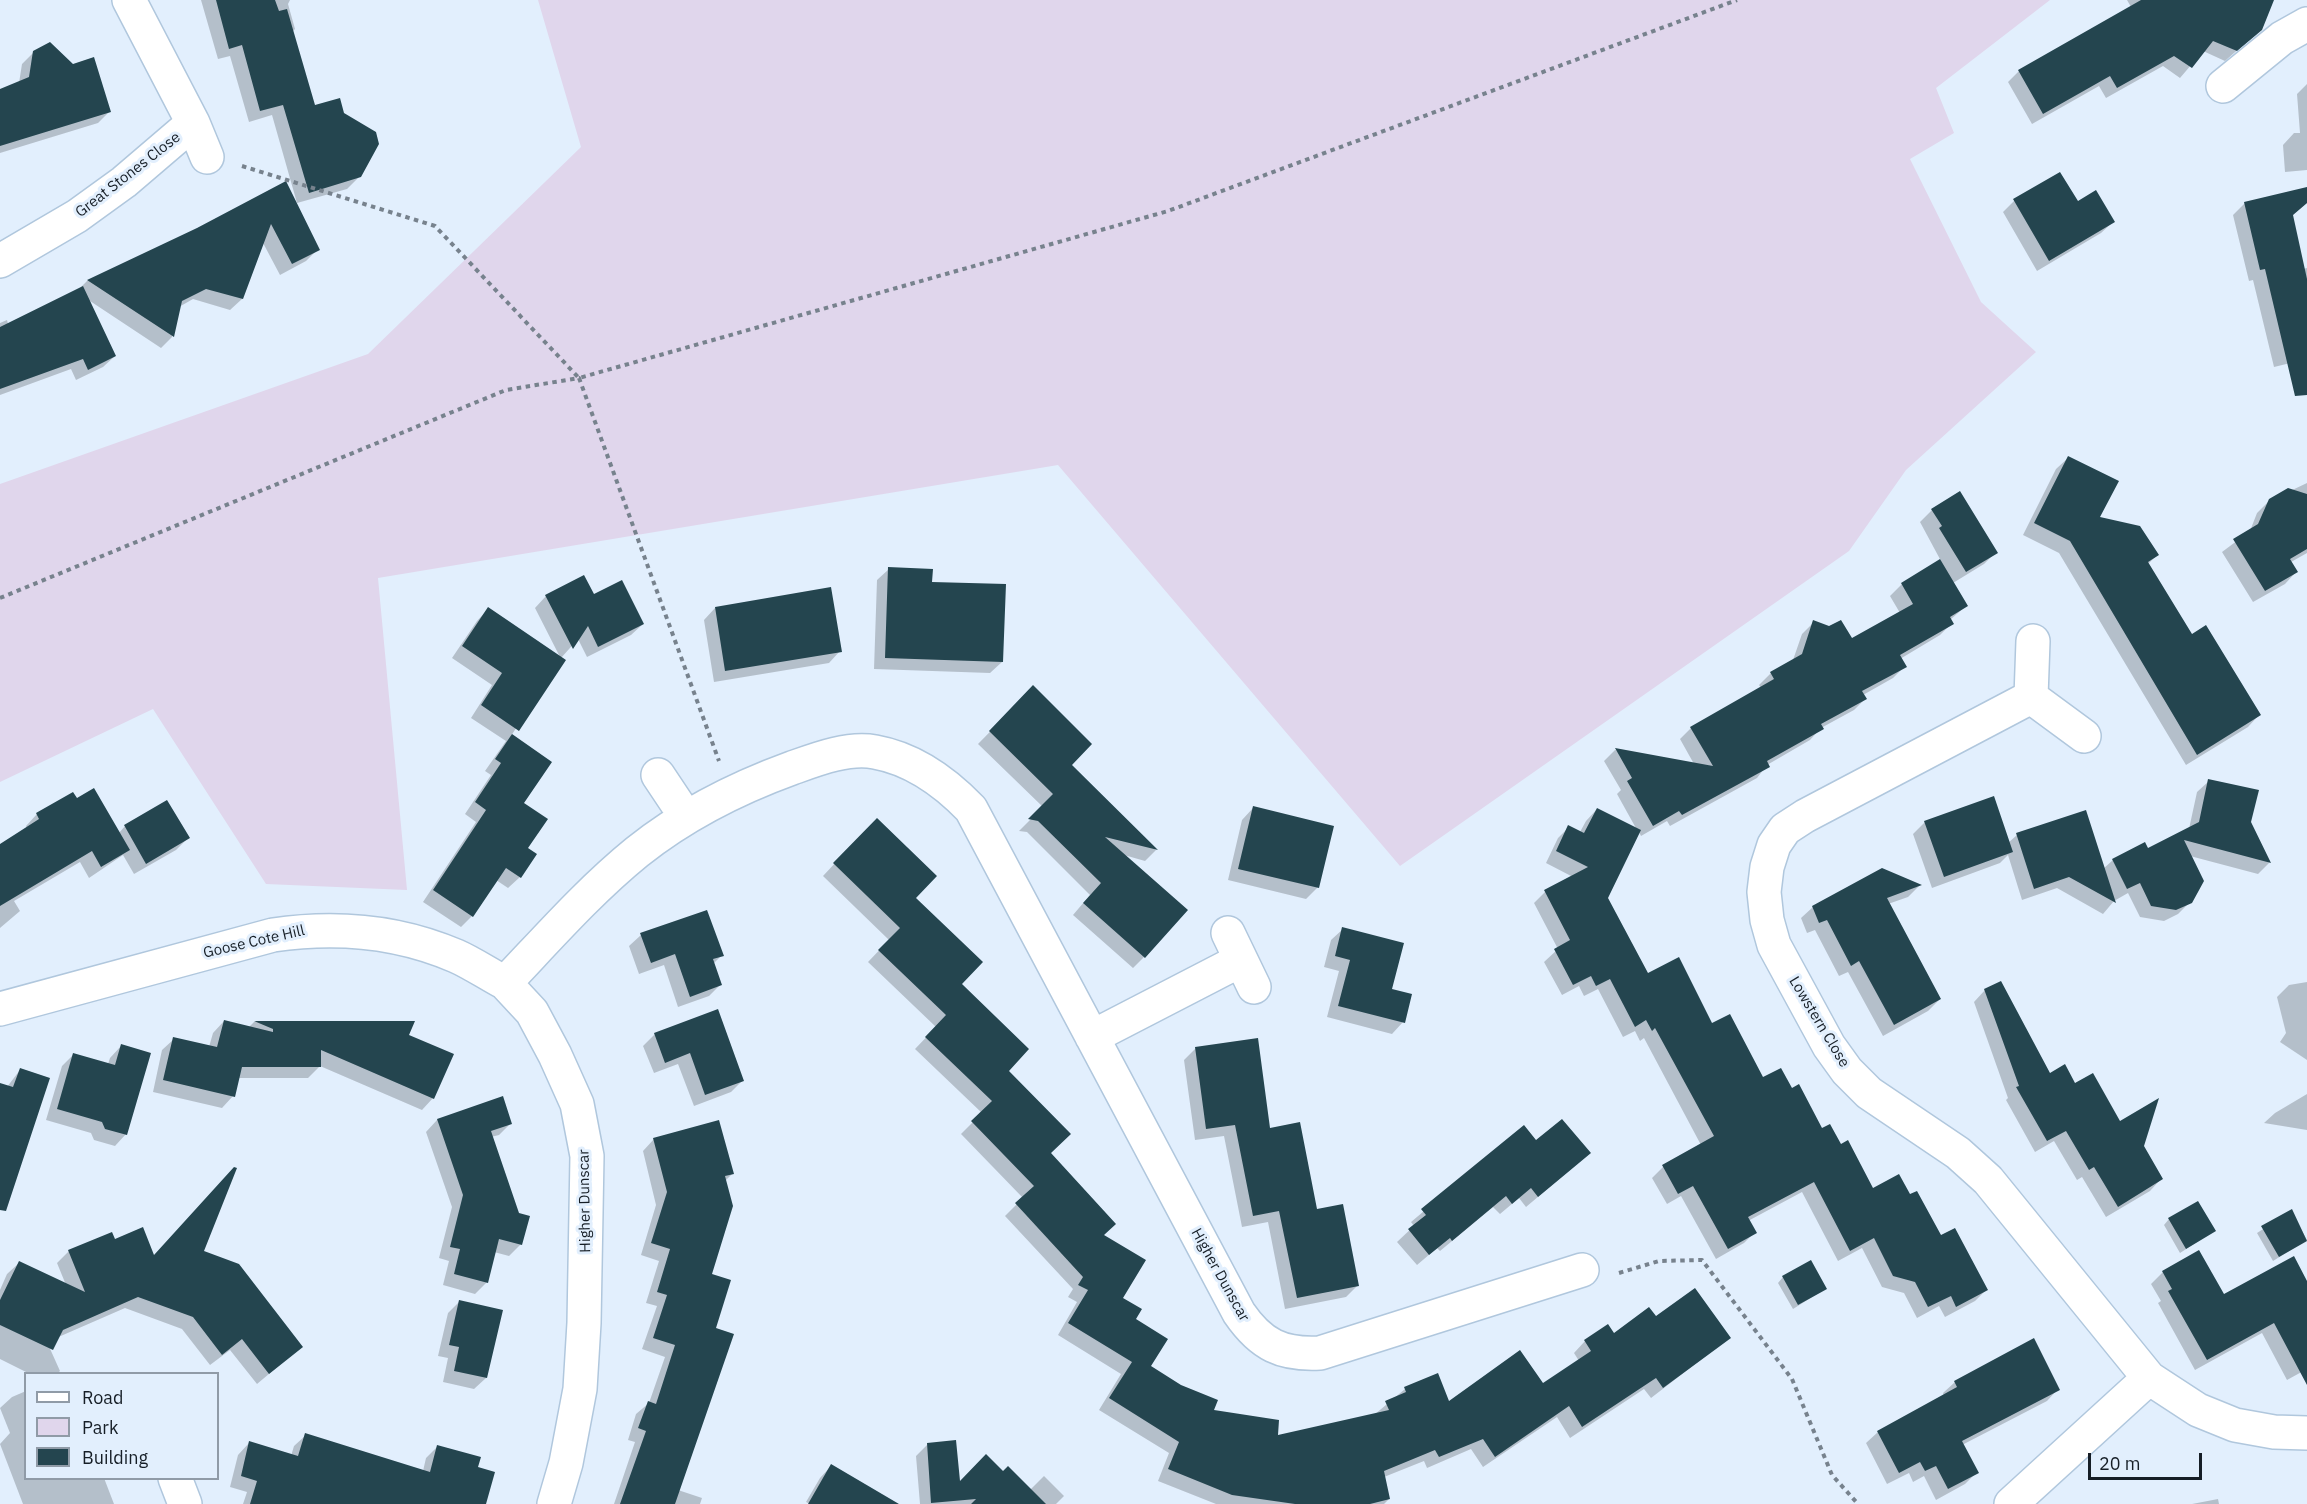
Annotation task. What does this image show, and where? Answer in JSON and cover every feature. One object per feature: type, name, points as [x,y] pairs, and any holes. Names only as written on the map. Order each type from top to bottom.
[{"type":"street","name":"Great Stones Close","points":[[129,0],[193,123],[207,157]]},
{"type":"street","points":[[2223,86],[2282,38],[2307,24]]},
{"type":"street","name":"Great Stones Close","points":[[0,261],[77,216],[124,182],[193,123]]},
{"type":"street","points":[[2033,641],[2031,697],[2084,736]]},
{"type":"street","name":"Lowstern Close","points":[[2031,697],[1805,816],[1785,829],[1774,845],[1767,867],[1764,892],[1767,920],[1774,945],[1829,1046],[1847,1071],[1869,1093],[1958,1153],[1988,1180],[2149,1378],[2198,1410],[2235,1425],[2274,1432],[2307,1433]]},
{"type":"street","name":"Higher Dunscar","points":[[554,1504],[566,1463],[580,1389],[584,1323],[587,1156],[577,1104],[555,1055],[532,1012],[505,983],[636,853],[686,817],[731,794],[829,755],[874,752],[911,764],[946,783],[971,809],[1239,1313],[1252,1332],[1273,1347],[1297,1354],[1320,1353],[1582,1270]]},
{"type":"street","points":[[658,775],[686,817]]},
{"type":"street","name":"Goose Cote Hill","points":[[0,1009],[273,935],[313,929],[365,933],[414,941],[456,957],[505,983]]},
{"type":"street","points":[[1092,1037],[1241,960]]},
{"type":"street","points":[[2011,1504],[2149,1378]]},
{"type":"street","points":[[175,1480],[185,1504]]},
{"type":"path","points":[[0,598],[506,390],[579,378],[1168,211],[1737,0]]},
{"type":"path","points":[[207,157],[435,226],[579,378],[731,794]]},
{"type":"path","points":[[1582,1270],[1614,1275],[1659,1261],[1702,1260],[1792,1379],[1832,1475],[1857,1504]]},
{"type":"green space","points":[[538,0],[2050,0],[1936,88],[1954,133],[1910,159],[1981,302],[2036,352],[1906,470],[1849,551],[1400,866],[1058,465],[378,578],[407,890],[266,884],[153,709],[0,782],[0,484],[368,354],[581,147]]},
{"type":"building","points":[[216,0],[275,0],[279,11],[287,9],[315,105],[340,98],[344,113],[376,132],[379,144],[361,177],[309,193],[283,105],[260,111],[242,45],[229,49]]},
{"type":"building","points":[[2141,0],[2274,0],[2262,30],[2237,51],[2213,41],[2192,68],[2174,56],[2117,88],[2110,76],[2043,114],[2018,70]]},
{"type":"building","points":[[50,42],[73,64],[94,57],[111,112],[0,146],[0,89],[29,77],[33,51]]},
{"type":"building","points":[[2060,172],[2078,201],[2096,190],[2115,222],[2049,261],[2013,199]]},
{"type":"building","points":[[286,181],[320,250],[292,264],[271,224],[243,299],[206,289],[182,301],[174,337],[87,280],[197,228]]},
{"type":"building","points":[[2307,187],[2307,203],[2293,215],[2307,279],[2307,395],[2295,396],[2265,269],[2260,270],[2244,202]]},
{"type":"building","points":[[83,286],[116,356],[88,370],[83,359],[0,389],[0,327]]},
{"type":"building","points":[[2068,456],[2119,481],[2100,517],[2140,526],[2159,555],[2148,562],[2192,634],[2206,625],[2261,715],[2197,755],[2070,541],[2034,523]]},
{"type":"building","points":[[2288,488],[2307,494],[2307,549],[2290,559],[2298,572],[2265,591],[2233,539],[2258,524],[2269,499]]},
{"type":"building","points":[[1960,491],[1998,553],[1966,572],[1939,528],[1942,526],[1931,509]]},
{"type":"building","points":[[1940,559],[1968,606],[1950,617],[1954,624],[1900,655],[1907,667],[1862,691],[1867,699],[1821,724],[1824,729],[1767,761],[1770,767],[1682,815],[1679,811],[1653,826],[1627,781],[1632,778],[1615,748],[1713,766],[1690,727],[1774,679],[1770,672],[1802,654],[1813,620],[1829,626],[1841,620],[1852,638],[1913,604],[1901,583]]},
{"type":"building","points":[[888,567],[933,569],[932,582],[1006,584],[1003,662],[885,658]]},
{"type":"building","points":[[584,575],[594,594],[622,580],[644,624],[598,647],[588,626],[573,649],[545,595]]},
{"type":"building","points":[[831,587],[842,652],[725,671],[715,607]]},
{"type":"building","points":[[488,607],[566,660],[519,731],[481,705],[502,673],[462,646]]},
{"type":"building","points":[[1033,685],[1092,744],[1072,765],[1158,850],[1105,837],[1188,910],[1145,958],[1083,903],[1101,883],[1038,821],[1028,819],[1053,794],[989,731]]},
{"type":"building","points":[[512,734],[552,762],[524,803],[548,819],[528,848],[537,854],[521,878],[506,868],[473,917],[433,890],[486,810],[475,802],[501,763],[495,759]]},
{"type":"building","points":[[2208,779],[2259,790],[2251,822],[2271,863],[2184,840],[2204,881],[2192,903],[2176,910],[2151,906],[2140,883],[2127,889],[2112,859],[2145,842],[2148,848],[2199,822]]},
{"type":"building","points":[[94,788],[130,850],[101,867],[92,851],[0,906],[0,844],[39,819],[36,813],[73,792],[77,798]]},
{"type":"building","points":[[1994,796],[2013,852],[1944,877],[1924,821]]},
{"type":"building","points":[[167,800],[190,838],[146,864],[124,825]]},
{"type":"building","points":[[1253,806],[1334,826],[1319,888],[1238,869]]},
{"type":"building","points":[[1597,808],[1641,830],[1608,898],[1648,973],[1679,957],[1712,1023],[1730,1014],[1763,1077],[1781,1068],[1792,1088],[1799,1084],[1822,1128],[1830,1124],[1841,1144],[1848,1140],[1873,1188],[1899,1174],[1910,1194],[1917,1191],[1941,1235],[1955,1228],[1988,1290],[1956,1307],[1951,1296],[1928,1307],[1915,1282],[1893,1276],[1874,1238],[1850,1251],[1814,1182],[1748,1217],[1757,1233],[1728,1249],[1693,1186],[1678,1194],[1662,1165],[1714,1136],[1655,1028],[1652,1031],[1646,1020],[1635,1027],[1610,979],[1596,986],[1591,976],[1573,985],[1554,949],[1570,940],[1544,890],[1588,867],[1556,851],[1568,825],[1584,833]]},
{"type":"building","points":[[2086,810],[2116,903],[2069,877],[2034,889],[2016,833]]},
{"type":"building","points":[[877,818],[937,876],[916,898],[983,962],[962,984],[1029,1049],[1009,1071],[1071,1134],[1051,1153],[1116,1224],[1104,1235],[1146,1260],[1123,1298],[1142,1309],[1136,1319],[1168,1339],[1151,1366],[1181,1385],[1218,1400],[1214,1410],[1279,1420],[1278,1435],[1389,1410],[1385,1401],[1406,1392],[1404,1387],[1438,1373],[1449,1401],[1520,1350],[1543,1383],[1591,1351],[1584,1340],[1608,1324],[1614,1333],[1649,1307],[1656,1316],[1695,1288],[1731,1338],[1663,1388],[1656,1378],[1582,1427],[1569,1406],[1495,1457],[1483,1439],[1439,1457],[1435,1450],[1384,1471],[1390,1499],[1370,1504],[1295,1504],[1232,1495],[1168,1469],[1179,1442],[1109,1398],[1132,1362],[1068,1323],[1088,1290],[1078,1285],[1083,1277],[1015,1203],[1034,1186],[971,1121],[992,1101],[925,1037],[946,1015],[878,950],[900,928],[833,863]]},
{"type":"building","points":[[1882,868],[1922,885],[1887,898],[1941,999],[1894,1025],[1859,961],[1851,966],[1827,920],[1819,923],[1812,906]]},
{"type":"building","points":[[707,910],[724,956],[713,959],[722,985],[690,997],[675,954],[651,963],[640,933]]},
{"type":"building","points":[[1342,927],[1404,943],[1392,989],[1412,994],[1405,1023],[1338,1006],[1350,960],[1335,956]]},
{"type":"building","points":[[2001,981],[2050,1073],[2065,1064],[2075,1083],[2093,1073],[2120,1121],[2159,1098],[2144,1146],[2163,1179],[2118,1207],[2094,1167],[2089,1170],[2066,1131],[2047,1141],[2016,1087],[2019,1086],[1984,989]]},
{"type":"building","points":[[718,1009],[744,1081],[705,1095],[690,1053],[665,1063],[654,1033]]},
{"type":"building","points":[[224,1020],[273,1032],[273,1029],[254,1021],[415,1021],[409,1035],[454,1054],[434,1099],[321,1050],[321,1067],[242,1067],[235,1097],[163,1080],[173,1037],[217,1047]]},
{"type":"building","points":[[1258,1038],[1270,1128],[1300,1122],[1317,1209],[1343,1204],[1359,1286],[1297,1298],[1279,1211],[1253,1216],[1235,1125],[1206,1129],[1195,1047]]},
{"type":"building","points":[[121,1044],[151,1053],[127,1135],[105,1129],[102,1122],[57,1109],[73,1053],[115,1065]]},
{"type":"building","points":[[20,1068],[50,1078],[6,1211],[0,1210],[0,1083],[13,1087]]},
{"type":"building","points":[[503,1096],[512,1124],[491,1131],[519,1213],[530,1216],[522,1245],[499,1239],[488,1283],[454,1274],[460,1249],[450,1247],[463,1195],[437,1119]]},
{"type":"building","points":[[1562,1119],[1591,1153],[1538,1197],[1531,1188],[1512,1204],[1506,1196],[1452,1241],[1450,1238],[1429,1255],[1408,1229],[1426,1215],[1421,1209],[1524,1125],[1536,1140]]},
{"type":"building","points":[[719,1120],[734,1174],[725,1176],[733,1206],[712,1274],[731,1280],[716,1328],[734,1334],[675,1504],[620,1504],[646,1431],[638,1428],[648,1401],[656,1404],[675,1345],[653,1338],[667,1295],[657,1292],[670,1249],[651,1243],[667,1192],[653,1138]]},
{"type":"building","points":[[234,1167],[237,1168],[204,1251],[239,1264],[303,1347],[269,1374],[242,1339],[222,1355],[193,1317],[138,1297],[63,1330],[53,1350],[0,1325],[0,1300],[19,1261],[85,1292],[68,1250],[112,1232],[115,1239],[143,1227],[154,1255]]},
{"type":"building","points":[[2198,1201],[2216,1231],[2186,1249],[2168,1218]]},
{"type":"building","points":[[2292,1209],[2307,1241],[2279,1257],[2261,1226]]},
{"type":"building","points":[[2199,1250],[2224,1294],[2294,1256],[2307,1281],[2307,1385],[2274,1323],[2207,1360],[2168,1291],[2172,1289],[2162,1271]]},
{"type":"building","points":[[1811,1260],[1827,1289],[1798,1305],[1782,1276]]},
{"type":"building","points":[[459,1300],[503,1310],[487,1378],[454,1371],[459,1347],[449,1345]]},
{"type":"building","points":[[2034,1338],[2060,1390],[1962,1441],[1979,1473],[1948,1489],[1936,1466],[1925,1471],[1920,1462],[1899,1473],[1877,1431],[1957,1387],[1954,1381]]},
{"type":"building","points":[[305,1433],[430,1472],[437,1445],[481,1457],[478,1467],[495,1472],[486,1504],[250,1504],[257,1481],[241,1476],[249,1441],[298,1456]]},
{"type":"building","points":[[956,1440],[960,1481],[986,1454],[1003,1471],[1008,1466],[1046,1504],[971,1504],[976,1499],[931,1503],[927,1443]]},
{"type":"building","points":[[831,1464],[899,1504],[808,1504]]}]
